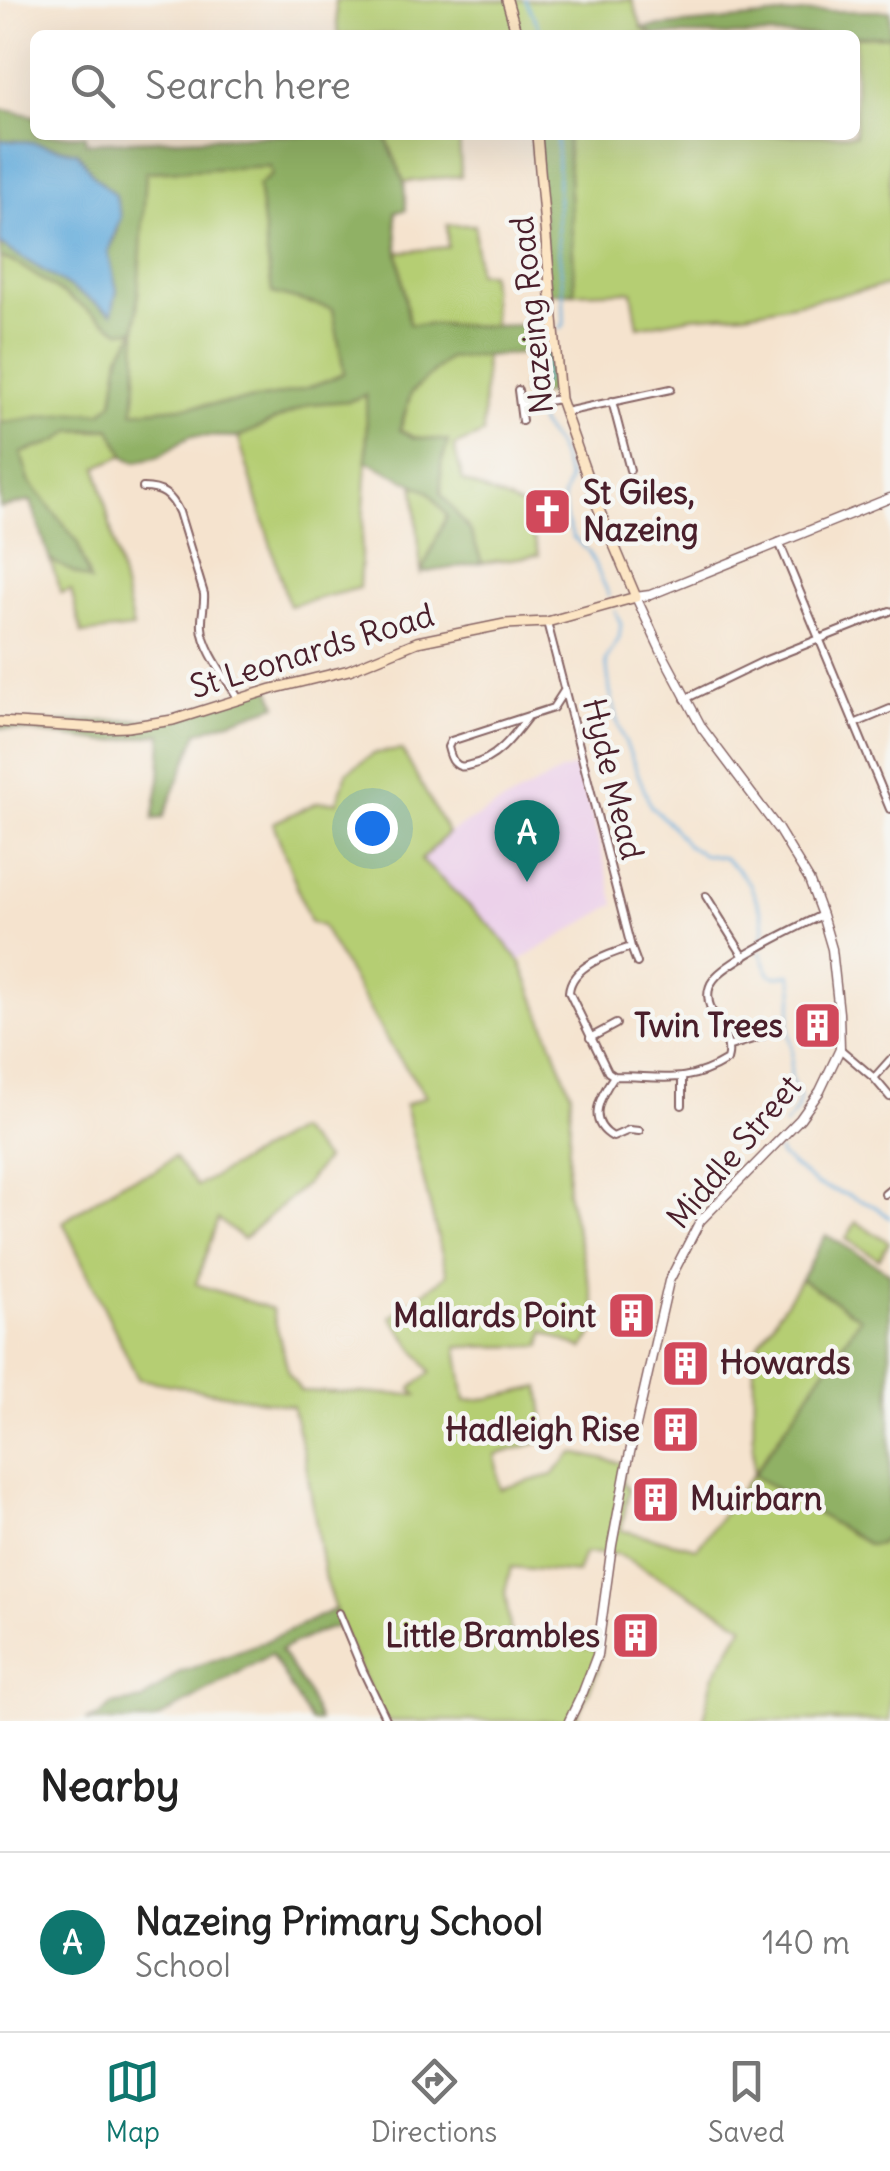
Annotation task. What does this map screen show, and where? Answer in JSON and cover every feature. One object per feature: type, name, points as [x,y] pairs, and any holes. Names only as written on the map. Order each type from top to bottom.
[{"type":"main road","points":[[508,0],[516,30]]},
{"type":"main road","name":"Nazeing Road","points":[[537,140],[560,398],[597,504],[636,596]]},
{"type":"main road","name":"St Leonards Road","points":[[0,722],[98,728],[172,720],[238,698],[349,670],[430,638],[506,624],[547,622],[636,596]]},
{"type":"street","points":[[564,412],[672,389]]},
{"type":"street","points":[[518,390],[522,421]]},
{"type":"street","points":[[520,404],[560,398]]},
{"type":"street","points":[[612,402],[630,470]]},
{"type":"street","points":[[142,488],[156,488],[174,501],[204,594],[204,641],[238,698]]},
{"type":"street","points":[[636,596],[650,595],[890,498]]},
{"type":"street","points":[[779,542],[890,809]]},
{"type":"street","name":"Middle Street","points":[[569,1721],[597,1655],[626,1470],[670,1281],[700,1221],[800,1119],[820,1091],[840,1049],[836,977],[822,915],[809,880],[685,700],[636,596]]},
{"type":"street","points":[[685,700],[750,668],[890,611]]},
{"type":"street","name":"Hyde Mead","points":[[547,622],[637,963]]},
{"type":"street","points":[[526,718],[503,747],[484,761],[462,767],[452,759],[448,747],[451,740],[553,708],[564,690]]},
{"type":"street","points":[[553,708],[572,718]]},
{"type":"street","points":[[854,724],[890,709]]},
{"type":"street","points":[[706,896],[744,957]]},
{"type":"street","points":[[630,947],[602,958],[576,975],[569,992],[608,1072],[614,1076],[682,1078],[728,1060],[730,1046],[708,1000],[708,990],[717,975],[822,915]]},
{"type":"street","points":[[590,1038],[616,1024]]},
{"type":"street","points":[[730,1046],[763,1036]]},
{"type":"street","points":[[840,1049],[874,1078],[890,1098]]},
{"type":"street","points":[[874,1078],[890,1060]]},
{"type":"street","points":[[614,1076],[601,1096],[599,1124],[612,1137],[640,1130]]},
{"type":"street","points":[[682,1078],[682,1105]]},
{"type":"street","points":[[339,1614],[388,1721]]},
{"type":"shaded area","points":[[579,766],[615,904],[520,960],[491,926],[420,859],[448,833],[561,771]]},
{"type":"green space","points":[[335,0],[632,0],[646,30],[338,30]]},
{"type":"green space","points":[[825,11],[890,11],[890,36],[860,36],[860,30],[642,28]]},
{"type":"green space","points":[[890,36],[890,285],[746,313],[691,317],[638,327],[632,291],[575,293],[567,140],[860,140],[860,37]]},
{"type":"green space","points":[[0,109],[30,115],[30,140],[387,140],[404,182],[406,210],[395,212],[409,324],[550,324],[554,393],[524,396],[523,386],[538,384],[535,353],[448,358],[411,393],[400,430],[413,437],[448,441],[441,465],[441,494],[471,532],[482,563],[421,573],[447,516],[429,492],[367,461],[366,395],[349,401],[310,404],[239,437],[191,436],[159,456],[136,462],[126,458],[110,428],[71,431],[58,441],[21,453],[29,481],[77,541],[90,581],[50,560],[31,501],[0,508],[0,423],[102,412],[113,402],[120,355],[136,330],[120,331],[18,264],[0,257],[0,244],[111,312],[117,290],[108,252],[118,230],[115,195],[95,177],[77,152],[0,140]],"holes":[[[270,166],[272,175],[258,185],[272,293],[333,309],[344,373],[267,397],[133,412],[146,172]]]},
{"type":"green space","points":[[387,140],[459,140],[461,176],[404,182]]},
{"type":"green space","points":[[533,140],[567,140],[575,293],[547,293]]},
{"type":"green space","points":[[270,166],[333,309],[349,401],[367,395],[359,588],[289,606],[232,416],[45,416],[0,423],[0,257],[18,264],[120,331],[146,171]]},
{"type":"green space","points":[[447,225],[475,225],[477,273],[490,273],[494,326],[409,324],[398,252],[448,247]]},
{"type":"green space","points":[[485,356],[483,434],[454,446],[463,481],[525,508],[539,555],[482,563],[471,532],[441,494],[441,465],[448,441],[413,437],[400,431],[411,393],[448,358]]},
{"type":"green space","points":[[110,428],[124,455],[97,467],[133,628],[82,634],[71,590],[61,593],[50,560],[89,580],[77,541],[29,481],[20,453],[58,441],[71,430]]},
{"type":"green space","points":[[414,484],[429,492],[447,516],[421,573]]},
{"type":"green space","points":[[269,685],[277,705],[198,732],[163,818],[153,819],[162,734],[108,742],[0,728],[0,721],[20,724],[164,719]]},
{"type":"green space","points":[[402,750],[448,833],[421,860],[494,929],[521,963],[571,1093],[567,1192],[599,1323],[583,1349],[544,1332],[541,1346],[457,1347],[465,1401],[540,1387],[547,1440],[495,1455],[500,1489],[552,1475],[573,1453],[622,1463],[623,1483],[629,1489],[621,1530],[697,1548],[753,1474],[879,1544],[890,1534],[890,1721],[703,1721],[713,1677],[744,1625],[618,1554],[584,1553],[577,1573],[511,1567],[505,1592],[511,1635],[601,1650],[597,1672],[575,1721],[383,1721],[343,1633],[325,1580],[305,1458],[292,1406],[138,1379],[63,1222],[122,1182],[153,1172],[174,1157],[197,1186],[297,1130],[325,1159],[306,1184],[243,1239],[218,1219],[196,1284],[272,1309],[289,1374],[301,1391],[417,1395],[411,1389],[431,1372],[391,1317],[447,1275],[405,1105],[426,1096],[388,1042],[322,926],[310,922],[273,823],[318,802],[337,802],[347,772],[375,753]]},
{"type":"green space","points":[[856,1222],[889,1242],[879,1259],[846,1239]]},
{"type":"green space","points":[[826,1235],[890,1273],[890,1534],[879,1544],[869,1545],[753,1475],[860,1318],[801,1279]]},
{"type":"green space","points":[[801,1279],[861,1318],[753,1474],[754,1351]]},
{"type":"green space","points":[[335,1609],[340,1626],[280,1650],[307,1692],[319,1721],[310,1721],[271,1654],[159,1718],[86,1721],[101,1715],[111,1705],[143,1700],[178,1673],[266,1641]]},
{"type":"water","points":[[0,140],[77,152],[95,177],[115,195],[121,217],[108,252],[117,290],[112,313],[0,244]]},
{"type":"waterway","points":[[525,0],[539,30]]},
{"type":"waterway","points":[[556,140],[564,314],[564,325],[560,328]]},
{"type":"waterway","points":[[536,393],[544,380],[548,337]]},
{"type":"waterway","points":[[535,406],[540,424],[557,446],[569,480],[563,498],[573,537],[589,552],[609,595]]},
{"type":"waterway","points":[[615,611],[621,624],[619,638],[606,660],[610,691],[617,721],[651,807],[686,844],[702,854],[724,858],[738,870],[750,885],[762,913],[762,940]]},
{"type":"waterway","points":[[760,952],[770,974],[790,974],[793,986],[789,1025],[791,1075],[800,1097],[797,1110],[785,1125]]},
{"type":"waterway","points":[[779,1151],[816,1184],[876,1207],[890,1218]]},
{"type":"place","name":"St Giles, Nazeing","points":[[548,511]]},
{"type":"place","name":"Nazeing Primary School","points":[[527,882]]},
{"type":"place","name":"Twin Trees","points":[[818,1026]]},
{"type":"place","name":"Mallards Point","points":[[631,1316]]},
{"type":"place","name":"Howards","points":[[685,1363]]},
{"type":"place","name":"Hadleigh Rise","points":[[675,1430]]},
{"type":"place","name":"Muirbarn","points":[[655,1499]]},
{"type":"place","name":"Little Brambles","points":[[635,1636]]}]
